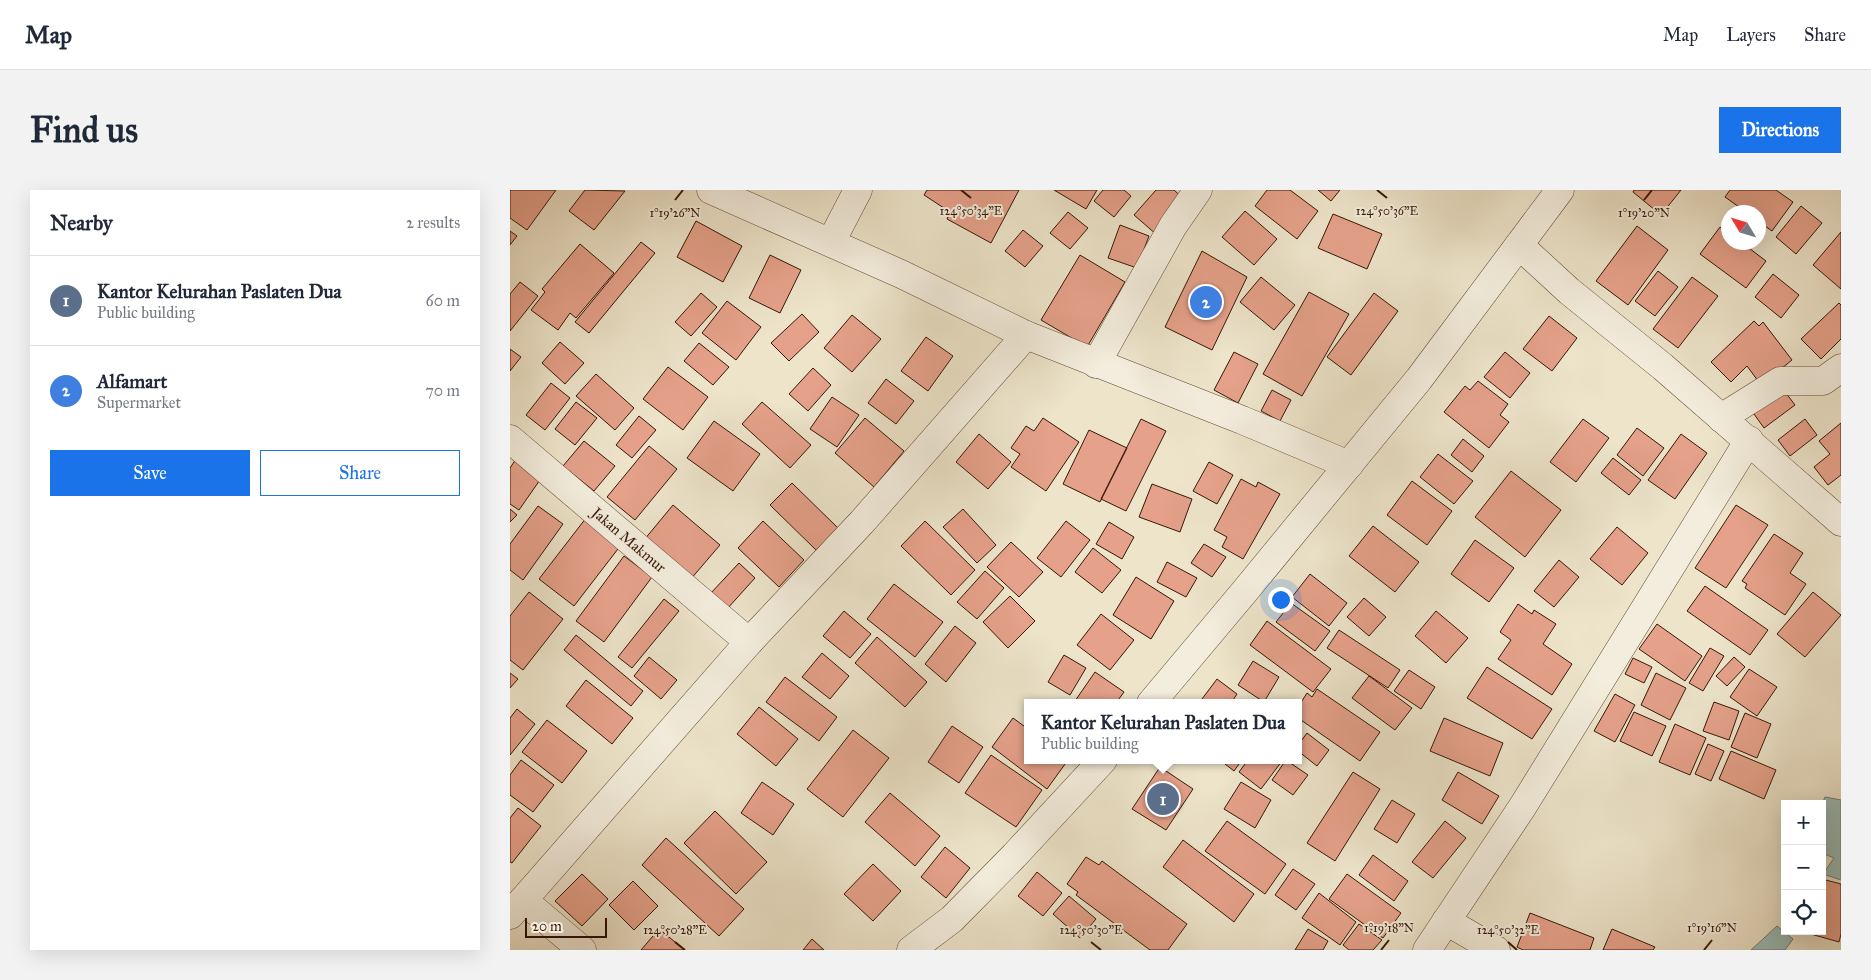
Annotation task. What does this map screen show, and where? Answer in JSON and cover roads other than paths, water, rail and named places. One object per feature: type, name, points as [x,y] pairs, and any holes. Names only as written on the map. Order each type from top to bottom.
[{"type":"street","points":[[711,190],[831,242],[1026,335],[1242,420],[1349,465]]},
{"type":"street","points":[[831,242],[858,190]]},
{"type":"street","points":[[1096,364],[1173,226],[1198,190]]},
{"type":"street","points":[[1154,699],[1418,379],[1560,190]]},
{"type":"street","points":[[1519,245],[1569,291],[1749,440],[1841,522]]},
{"type":"street","points":[[582,950],[516,908],[749,642],[862,522],[1026,335]]},
{"type":"street","points":[[1722,418],[1780,381],[1823,381],[1841,368]]},
{"type":"street","name":"Jakan Makmur","points":[[510,439],[749,642]]},
{"type":"street","points":[[1426,950],[1523,806],[1749,440]]},
{"type":"street","points":[[911,950],[952,919],[1014,856],[1099,764]]},
{"type":"street","points":[[1446,921],[1496,950]]},
{"type":"water","points":[[1825,797],[1841,800],[1841,880],[1826,875],[1826,870],[1834,858],[1826,855],[1826,800],[1824,800]]},
{"type":"water","points":[[1777,926],[1781,929],[1781,935],[1788,935],[1793,939],[1785,950],[1751,950]]},
{"type":"place","name":"Alfamart","points":[[1206,302]]},
{"type":"place","name":"Kantor Kelurahan Paslaten Dua","points":[[1163,799]]}]
